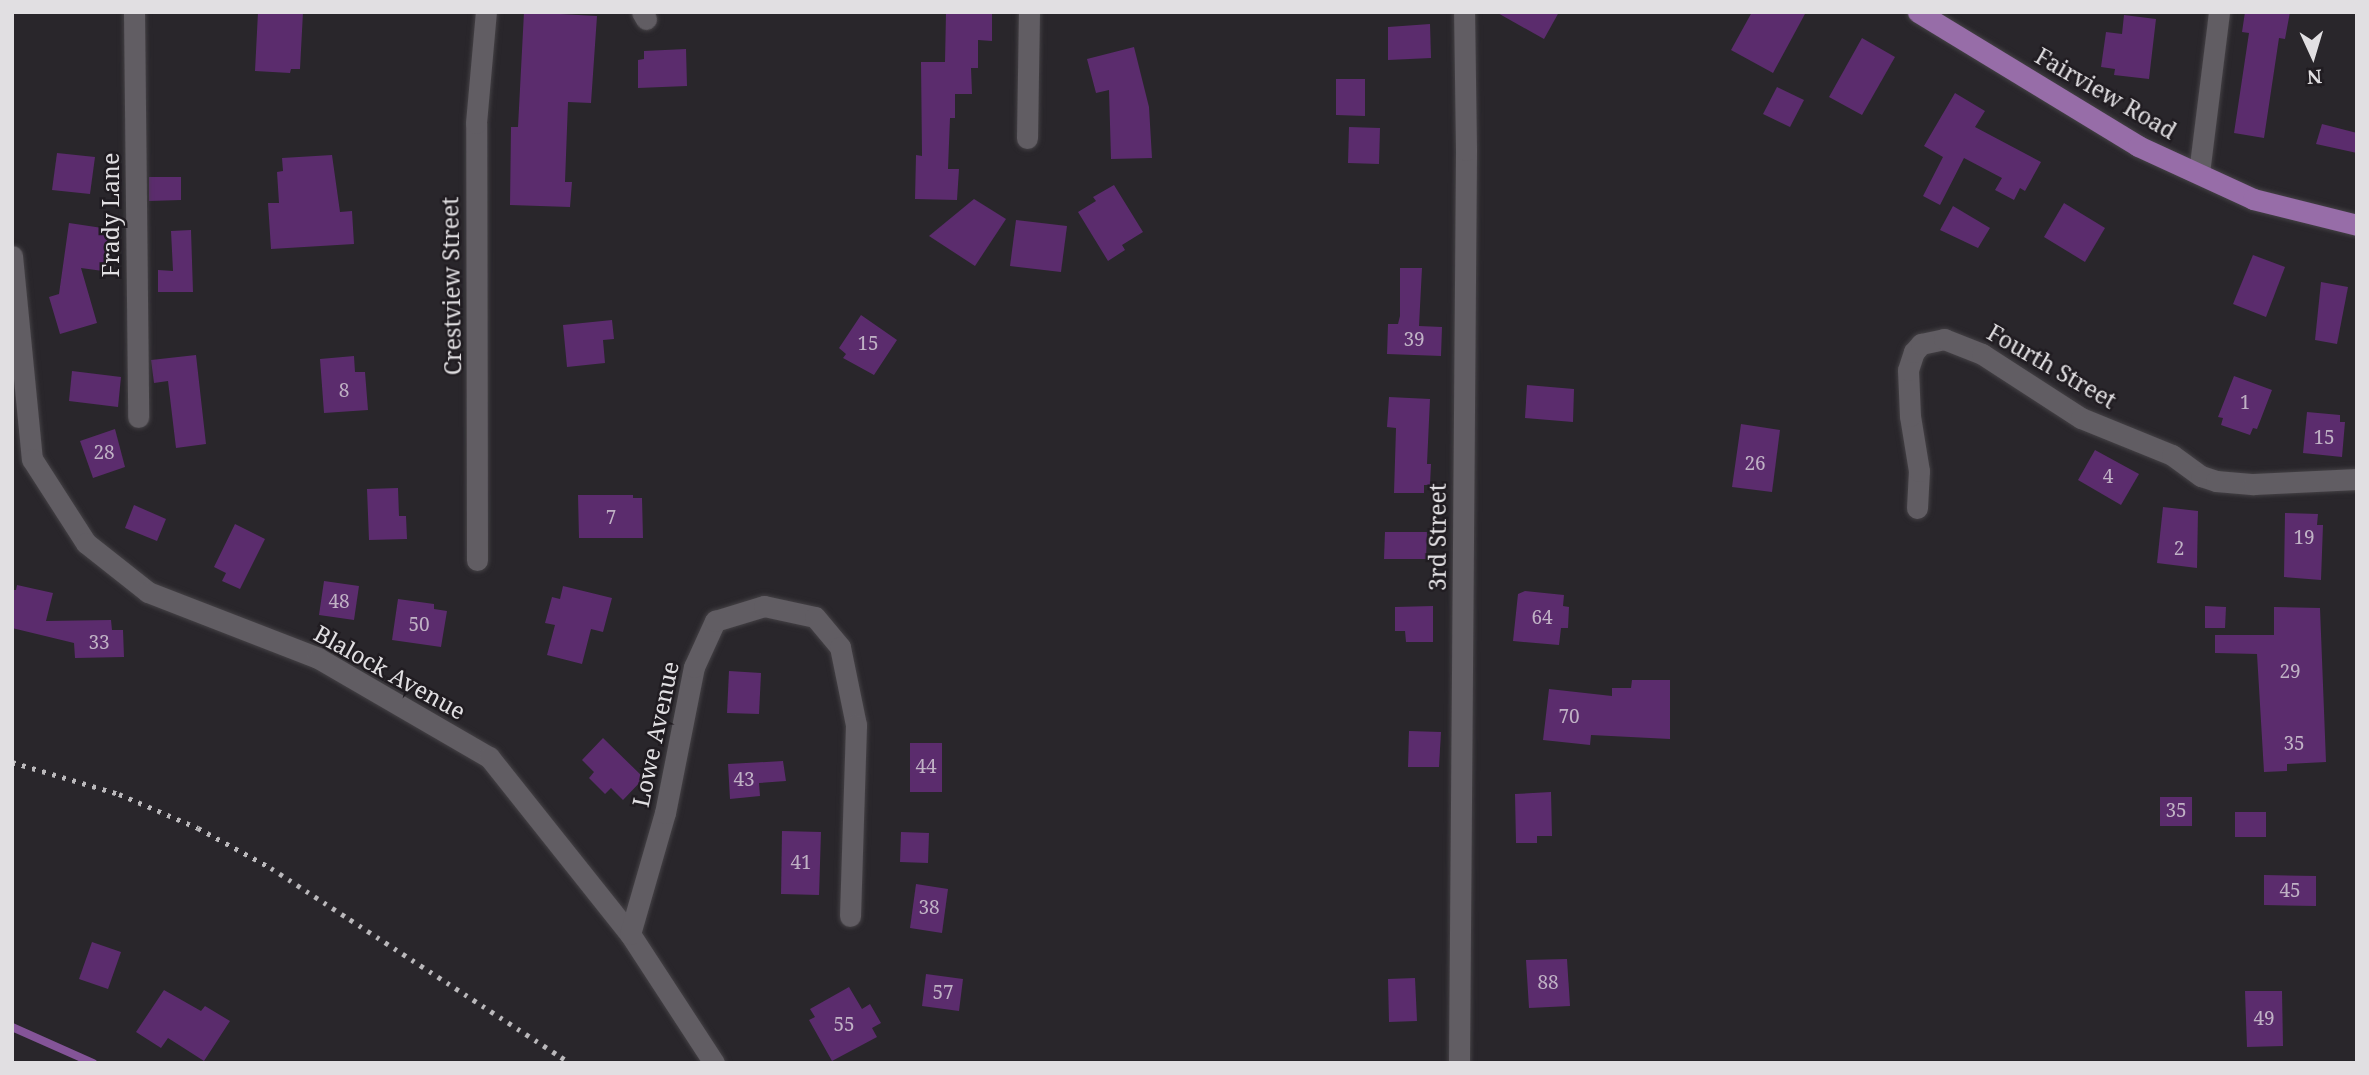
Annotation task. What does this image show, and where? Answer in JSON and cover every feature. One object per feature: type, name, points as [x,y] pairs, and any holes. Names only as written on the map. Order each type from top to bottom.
[{"type":"main road","name":"Fairview Road","points":[[1917,12],[2138,146],[2253,199],[2357,225]]},
{"type":"street","name":"Frady Lane","points":[[135,12],[138,417]]},
{"type":"street","name":"Crestview Street","points":[[477,560],[476,123],[486,12]]},
{"type":"street","points":[[1027,138],[1029,12]]},
{"type":"street","name":"3rd Street","points":[[1459,1063],[1466,150],[1464,12]]},
{"type":"street","points":[[2199,173],[2219,12]]},
{"type":"street","name":"Blalock Avenue","points":[[12,256],[32,460],[86,543],[148,592],[318,658],[489,757],[631,934],[714,1063]]},
{"type":"street","name":"Fourth Street","points":[[1917,508],[1919,471],[1910,416],[1908,370],[1914,352],[1931,340],[1953,341],[1982,354],[2081,418],[2163,451],[2208,479],[2278,485],[2357,480]]},
{"type":"street","name":"Lowe Avenue","points":[[631,934],[665,813],[694,667],[715,621],[764,606],[815,617],[840,647],[856,725],[850,916]]},
{"type":"building","points":[[258,12],[303,12],[300,69],[291,69],[290,73],[255,71]]},
{"type":"building","points":[[524,12],[597,16],[591,103],[568,102],[565,182],[572,182],[570,207],[510,205],[511,127],[518,127]]},
{"type":"building","points":[[946,12],[992,13],[992,41],[978,40],[978,68],[971,68],[972,94],[955,94],[955,118],[950,118],[948,169],[959,169],[957,200],[915,199],[916,155],[922,156],[921,62],[945,62]]},
{"type":"building","points":[[1496,12],[1559,12],[1544,39]]},
{"type":"building","points":[[1752,12],[1806,12],[1773,73],[1731,50]]},
{"type":"building","points":[[2245,12],[2290,12],[2285,39],[2279,38],[2264,138],[2234,133],[2249,33],[2242,32]]},
{"type":"building","points":[[2124,15],[2156,19],[2149,79],[2114,75],[2115,69],[2101,67],[2106,32],[2122,34]]},
{"type":"building","points":[[1430,24],[1431,58],[1388,60],[1388,27]]},
{"type":"building","points":[[1862,38],[1895,57],[1862,115],[1829,97]]},
{"type":"building","points":[[1134,47],[1149,107],[1152,158],[1111,159],[1109,90],[1096,93],[1087,59]]},
{"type":"building","points":[[686,49],[687,86],[638,88],[638,60],[644,59],[644,51]]},
{"type":"building","points":[[1336,79],[1365,79],[1365,116],[1336,115]]},
{"type":"building","points":[[1777,87],[1804,100],[1790,127],[1763,114]]},
{"type":"building","points":[[1955,93],[1985,111],[1975,127],[2041,162],[2025,191],[2020,188],[2014,200],[1995,190],[2002,178],[1964,158],[1940,205],[1923,196],[1943,157],[1924,146]]},
{"type":"building","points":[[2322,124],[2357,133],[2357,153],[2316,144]]},
{"type":"building","points":[[1349,127],[1380,128],[1379,164],[1348,163]]},
{"type":"building","points":[[57,153],[95,157],[90,194],[52,190]]},
{"type":"building","points":[[332,155],[340,212],[352,211],[354,244],[271,249],[268,203],[279,203],[277,172],[283,171],[282,158]]},
{"type":"building","points":[[149,177],[181,177],[181,200],[149,201]]},
{"type":"building","points":[[1114,185],[1143,232],[1122,245],[1125,250],[1108,261],[1078,212],[1096,201],[1093,197]]},
{"type":"building","points":[[974,199],[1006,219],[975,266],[929,236]]},
{"type":"building","points":[[2064,203],[2105,228],[2085,262],[2044,237]]},
{"type":"building","points":[[1953,206],[1990,228],[1978,248],[1940,230]]},
{"type":"building","points":[[1016,220],[1067,226],[1061,272],[1010,266]]},
{"type":"building","points":[[69,223],[109,229],[103,271],[81,268],[97,323],[60,334],[49,297],[59,294]]},
{"type":"building","points":[[191,230],[193,292],[158,292],[158,270],[173,271],[171,231]]},
{"type":"building","points":[[2253,255],[2285,267],[2266,317],[2233,304]]},
{"type":"building","points":[[1400,268],[1422,268],[1419,326],[1442,327],[1441,356],[1387,354],[1388,324],[1398,324],[1400,316]]},
{"type":"building","points":[[2321,282],[2348,287],[2337,344],[2315,340]]},
{"type":"building","points":[[861,315],[897,340],[874,375],[843,358],[846,354],[839,348]]},
{"type":"building","points":[[612,320],[614,339],[603,340],[605,363],[567,367],[563,325]]},
{"type":"building","points":[[196,355],[206,444],[176,448],[168,381],[154,383],[151,360]]},
{"type":"building","points":[[354,356],[355,372],[365,372],[368,410],[324,413],[320,359]]},
{"type":"building","points":[[72,371],[121,377],[118,407],[69,401]]},
{"type":"building","points":[[2234,376],[2272,390],[2257,429],[2253,428],[2250,435],[2221,425],[2223,418],[2218,417]]},
{"type":"building","points":[[1527,385],[1574,389],[1573,422],[1525,418]]},
{"type":"building","points":[[1389,397],[1430,399],[1427,464],[1431,464],[1430,485],[1424,485],[1424,493],[1394,493],[1396,428],[1387,427]]},
{"type":"building","points":[[2307,412],[2340,415],[2340,422],[2345,422],[2342,457],[2303,453]]},
{"type":"building","points":[[1741,424],[1780,430],[1772,492],[1732,487]]},
{"type":"building","points":[[115,429],[125,467],[93,478],[80,441]]},
{"type":"building","points":[[2095,450],[2139,474],[2121,505],[2078,480]]},
{"type":"building","points":[[398,488],[399,516],[406,516],[407,539],[369,540],[367,489]]},
{"type":"building","points":[[578,495],[633,495],[633,498],[642,498],[643,538],[579,538]]},
{"type":"building","points":[[134,505],[166,519],[157,541],[125,528]]},
{"type":"building","points":[[2163,507],[2198,511],[2197,568],[2157,563]]},
{"type":"building","points":[[2285,513],[2318,514],[2317,525],[2323,525],[2321,580],[2284,577]]},
{"type":"building","points":[[235,524],[265,539],[240,589],[222,581],[226,573],[214,567]]},
{"type":"building","points":[[1385,532],[1427,532],[1426,559],[1384,559]]},
{"type":"building","points":[[324,581],[359,586],[354,620],[319,615]]},
{"type":"building","points":[[17,585],[53,593],[46,621],[111,620],[112,630],[123,630],[124,657],[75,658],[74,643],[12,628],[12,590],[16,590]]},
{"type":"building","points":[[563,586],[612,598],[603,632],[591,629],[582,664],[547,655],[555,625],[545,623],[552,597],[560,599]]},
{"type":"building","points":[[1525,591],[1564,595],[1563,606],[1569,607],[1568,628],[1561,628],[1559,645],[1513,641],[1518,594]]},
{"type":"building","points":[[398,599],[434,604],[434,609],[447,611],[441,647],[392,640]]},
{"type":"building","points":[[1433,606],[1433,642],[1406,642],[1405,631],[1395,631],[1395,607]]},
{"type":"building","points":[[2205,606],[2226,607],[2225,628],[2205,628]]},
{"type":"building","points":[[2274,607],[2320,608],[2326,762],[2287,764],[2287,771],[2264,772],[2257,654],[2215,653],[2215,635],[2274,635]]},
{"type":"building","points":[[729,671],[761,673],[759,714],[727,713]]},
{"type":"building","points":[[1632,680],[1670,680],[1670,739],[1591,735],[1590,745],[1543,740],[1549,689],[1612,696],[1612,688],[1631,688]]},
{"type":"building","points":[[1409,731],[1441,732],[1439,767],[1408,767]]},
{"type":"building","points":[[603,738],[644,778],[623,800],[611,788],[605,794],[589,778],[594,772],[582,760]]},
{"type":"building","points":[[910,743],[942,743],[942,792],[910,792]]},
{"type":"building","points":[[783,761],[786,781],[759,783],[760,796],[730,799],[728,764]]},
{"type":"building","points":[[1551,792],[1552,836],[1537,836],[1537,843],[1516,843],[1515,794]]},
{"type":"building","points":[[2160,797],[2192,797],[2192,826],[2160,826]]},
{"type":"building","points":[[2235,812],[2266,812],[2266,837],[2235,837]]},
{"type":"building","points":[[782,831],[821,832],[819,895],[781,894]]},
{"type":"building","points":[[901,832],[929,833],[928,863],[900,862]]},
{"type":"building","points":[[2264,875],[2316,876],[2316,906],[2264,905]]},
{"type":"building","points":[[916,884],[948,889],[942,933],[910,928]]},
{"type":"building","points":[[92,942],[121,952],[108,989],[79,979]]},
{"type":"building","points":[[1567,959],[1570,1006],[1529,1008],[1526,960]]},
{"type":"building","points":[[926,974],[963,979],[959,1011],[922,1006]]},
{"type":"building","points":[[1415,978],[1417,1021],[1389,1022],[1388,979]]},
{"type":"building","points":[[849,987],[862,1009],[870,1004],[881,1023],[872,1028],[877,1037],[832,1061],[809,1020],[815,1017],[810,1009]]},
{"type":"building","points":[[164,990],[201,1011],[205,1006],[230,1021],[204,1061],[168,1038],[161,1048],[136,1032]]},
{"type":"building","points":[[2245,991],[2282,991],[2283,1046],[2247,1047]]},
{"type":"waterway","points":[[12,1027],[93,1063]]},
{"type":"railway","points":[[12,762],[119,794],[198,828],[271,868],[570,1063]]}]
